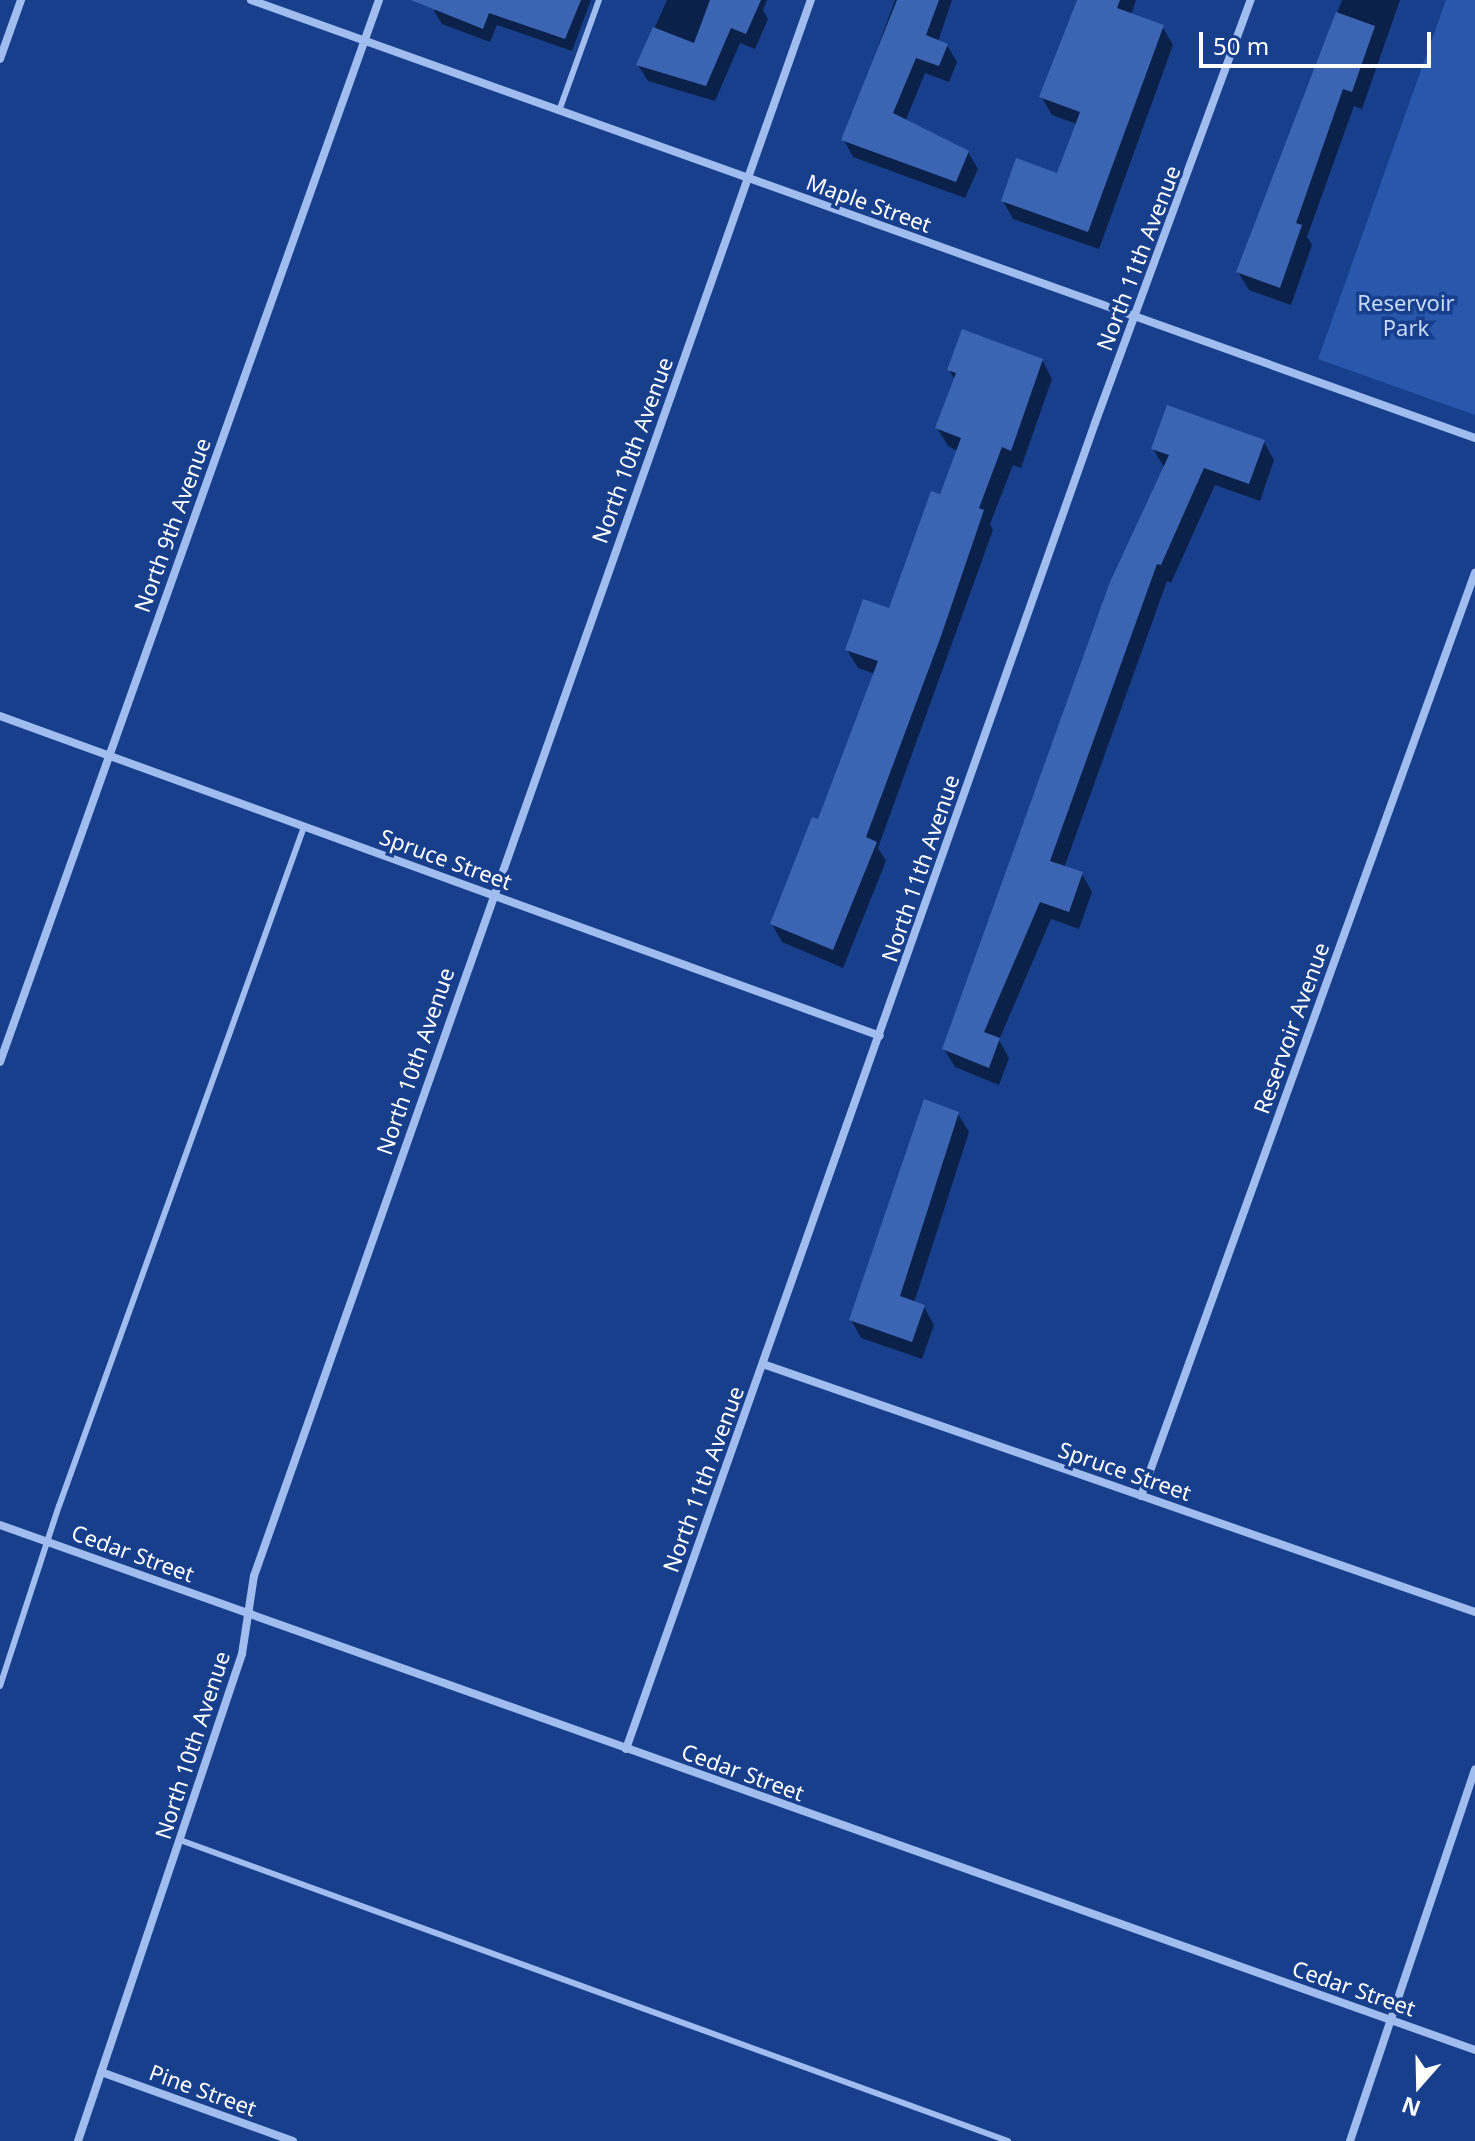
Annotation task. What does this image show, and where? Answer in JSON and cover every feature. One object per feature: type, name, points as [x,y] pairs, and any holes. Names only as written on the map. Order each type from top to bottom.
[{"type":"street","points":[[0,59],[21,0]]},
{"type":"street","name":"Maple Street","points":[[251,0],[1475,438]]},
{"type":"street","name":"North 9th Avenue","points":[[0,1062],[379,0]]},
{"type":"street","name":"North 10th Avenue","points":[[78,2141],[242,1654],[254,1576],[492,895],[811,0]]},
{"type":"street","name":"North 11th Avenue","points":[[626,1749],[1135,317],[1251,0]]},
{"type":"street","name":"Reservoir Avenue","points":[[1141,1496],[1475,573]]},
{"type":"street","name":"Spruce Street","points":[[0,716],[880,1036]]},
{"type":"street","name":"Spruce Street","points":[[763,1364],[1475,1612]]},
{"type":"street","name":"Cedar Street","points":[[0,1525],[1475,2050]]},
{"type":"street","points":[[1350,2141],[1475,1769]]},
{"type":"street","name":"Pine Street","points":[[101,2072],[293,2141]]},
{"type":"lane","points":[[559,111],[599,0]]},
{"type":"lane","points":[[0,1686],[47,1542],[304,827]]},
{"type":"lane","points":[[180,1840],[1008,2141]]},
{"type":"green space","name":"Reservoir Park","points":[[1446,0],[1475,0],[1475,415],[1318,359]]},
{"type":"building","points":[[411,0],[581,0],[565,39],[489,13],[483,29]]},
{"type":"building","points":[[710,0],[761,0],[746,34],[731,28],[706,86],[636,65],[653,27],[694,43]]},
{"type":"building","points":[[897,0],[939,0],[926,35],[948,44],[939,66],[916,58],[893,113],[969,151],[956,182],[841,140]]},
{"type":"building","points":[[1077,0],[1120,0],[1117,8],[1164,25],[1088,232],[1001,201],[1016,158],[1057,173],[1080,112],[1039,97]]},
{"type":"building","points":[[1336,12],[1375,26],[1352,92],[1343,89],[1296,223],[1302,225],[1280,288],[1236,272]]},
{"type":"building","points":[[962,329],[1043,359],[1011,451],[1002,447],[979,508],[984,510],[940,639],[866,837],[877,842],[833,950],[770,924],[812,817],[818,819],[878,661],[845,650],[863,599],[889,608],[931,491],[940,494],[961,438],[935,428],[956,373],[947,370]]},
{"type":"building","points":[[1167,405],[1265,440],[1249,484],[1204,468],[1161,565],[1157,564],[1050,861],[1083,872],[1069,912],[1040,902],[984,1032],[1000,1038],[989,1068],[942,1049],[1110,582],[1169,455],[1151,449]]},
{"type":"building","points":[[924,1099],[959,1112],[900,1296],[925,1305],[912,1342],[849,1320]]}]
